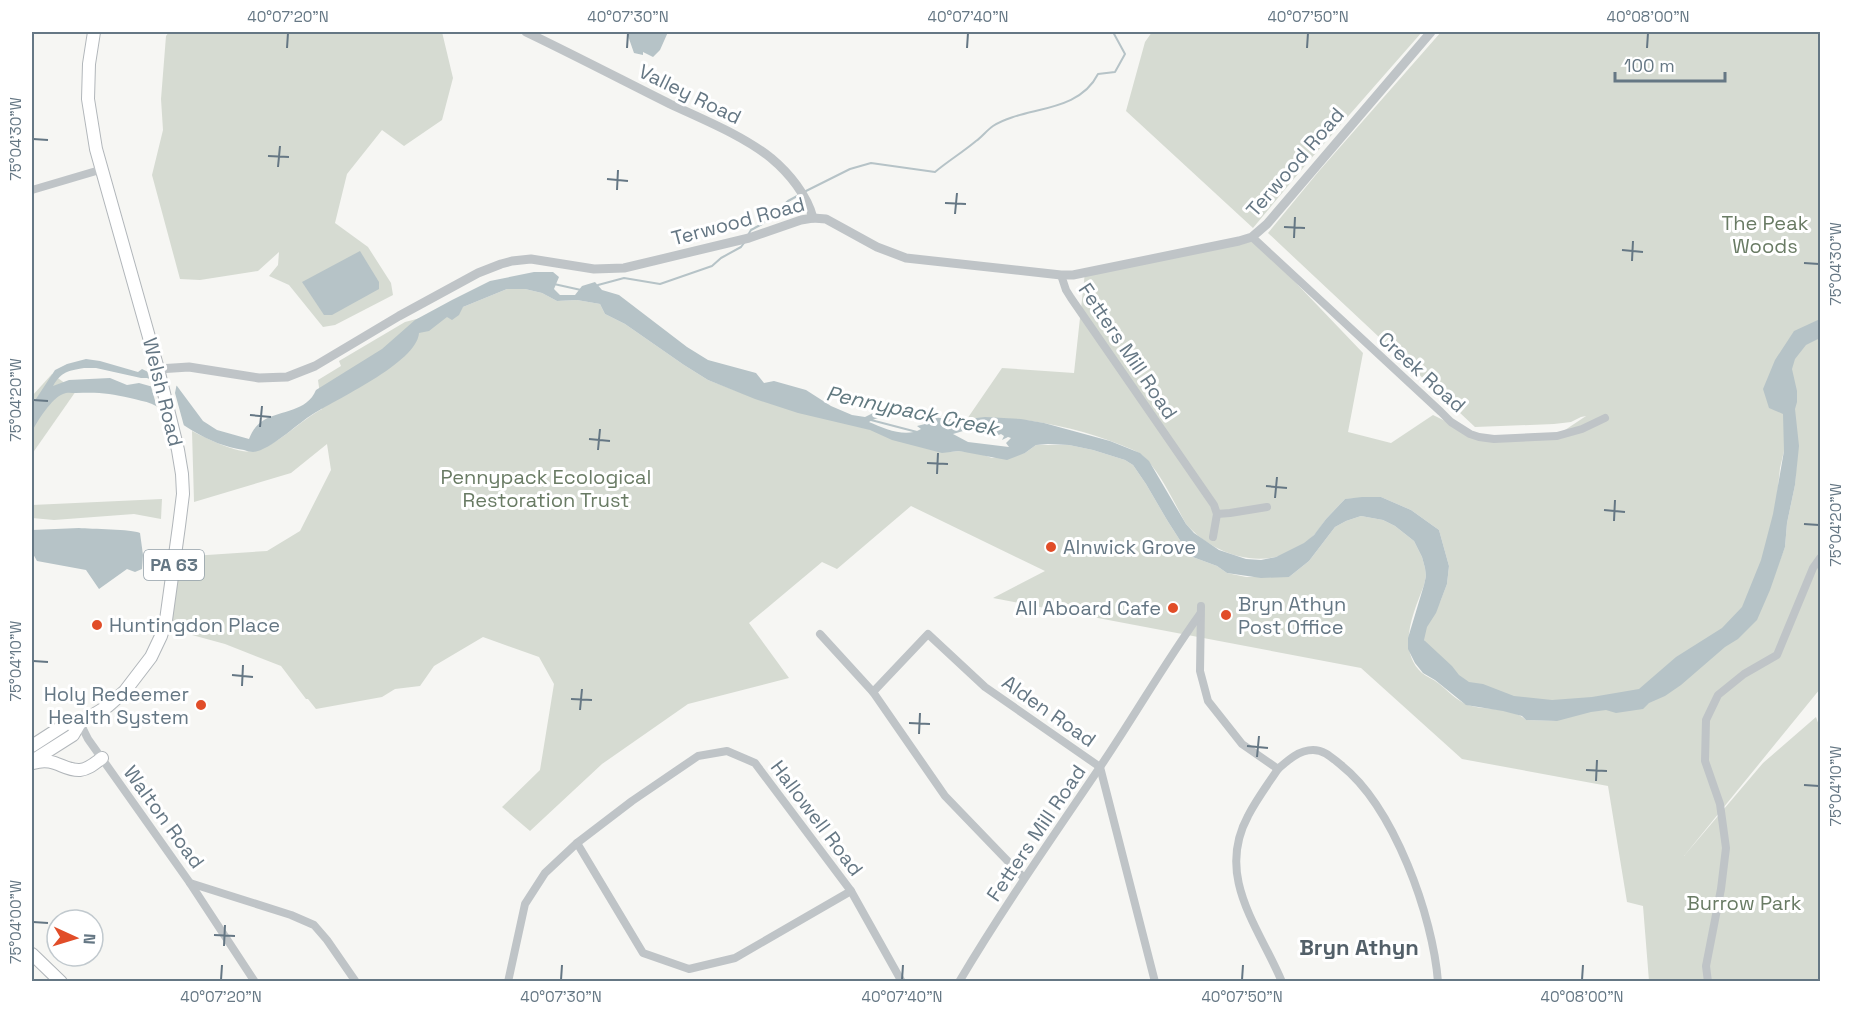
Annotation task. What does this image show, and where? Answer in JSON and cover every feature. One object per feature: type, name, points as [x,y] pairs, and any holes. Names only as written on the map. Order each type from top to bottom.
[{"type":"main road","name":"Welsh Road","points":[[32,746],[66,724],[80,723],[108,706],[125,691],[151,657],[164,628],[183,494],[178,450],[96,149],[88,99],[89,64],[94,32]]},
{"type":"main road","name":"Welsh Road","points":[[32,762],[73,735],[80,723]]},
{"type":"main road","points":[[32,762],[48,761],[81,770],[90,767],[102,758]]},
{"type":"main road","points":[[32,954],[61,981]]},
{"type":"street","name":"Valley Road","points":[[526,32],[747,142],[772,159],[796,186],[806,198],[813,218]]},
{"type":"street","name":"Terwood Road","points":[[158,372],[189,367],[253,378],[287,377],[315,366],[478,273],[501,264],[531,259],[584,268],[614,269],[738,241],[813,218],[826,219],[883,250],[906,258],[1061,275],[1079,274],[1233,243],[1252,237],[1267,224],[1431,32]]},
{"type":"street","points":[[32,190],[103,169]]},
{"type":"street","name":"Creek Road","points":[[1252,237],[1451,422],[1470,434],[1487,439],[1546,437],[1569,433],[1605,418]]},
{"type":"street","name":"Fetters Mill Road","points":[[1061,275],[1066,290],[1214,505],[1217,514]]},
{"type":"street","points":[[1213,537],[1217,514],[1267,507]]},
{"type":"street","points":[[1708,981],[1706,966],[1721,889],[1726,848],[1720,804],[1706,761],[1706,720],[1718,695],[1744,675],[1777,655],[1813,568],[1821,558]]},
{"type":"street","name":"Fetters Mill Road","points":[[959,981],[1024,878],[1100,767],[1201,610],[1200,672],[1208,701],[1242,744],[1278,769]]},
{"type":"street","points":[[820,634],[873,692],[945,796],[1024,878]]},
{"type":"street","name":"Alden Road","points":[[873,692],[928,634],[986,687],[1100,767],[1155,981]]},
{"type":"street","name":"Walton Road","points":[[80,723],[88,739],[190,883],[291,915],[314,925],[356,981]]},
{"type":"street","name":"Hallowell Road","points":[[508,981],[525,904],[545,873],[577,843],[632,801],[698,756],[727,751],[755,763],[851,891],[902,981]]},
{"type":"street","points":[[1282,981],[1246,908],[1238,887],[1236,864],[1239,840],[1247,817],[1278,769],[1290,758],[1306,751],[1323,752],[1348,771],[1378,808],[1398,844],[1415,885],[1429,929],[1438,981]]},
{"type":"street","points":[[577,843],[643,953],[689,969],[735,958],[851,891]]},
{"type":"street","points":[[190,883],[255,981]]},
{"type":"green space","points":[[169,32],[442,32],[453,78],[442,120],[404,146],[382,130],[347,174],[335,223],[368,247],[391,283],[393,295],[335,325],[323,327],[289,285],[269,276],[278,265],[279,252],[258,271],[200,280],[180,279],[152,175],[163,130],[161,99],[166,36]]},
{"type":"green space","points":[[1152,32],[1422,32],[1253,228],[1126,111],[1145,42]]},
{"type":"green space","points":[[1441,32],[1820,32],[1820,689],[1684,856],[1763,763],[1816,717],[1820,728],[1820,981],[1649,981],[1643,906],[1627,902],[1608,786],[1462,759],[1361,668],[993,598],[1045,571],[911,506],[837,569],[822,562],[749,623],[789,678],[688,704],[602,764],[530,831],[502,807],[540,770],[554,684],[539,657],[483,637],[434,666],[420,686],[395,689],[382,697],[316,709],[281,666],[225,644],[170,629],[177,570],[191,568],[192,556],[267,551],[300,531],[331,470],[327,444],[291,473],[194,502],[192,431],[240,451],[248,452],[263,448],[322,409],[318,380],[341,366],[339,361],[405,322],[463,307],[507,289],[525,289],[542,293],[557,301],[577,300],[600,304],[605,314],[625,324],[708,380],[747,395],[951,452],[978,453],[992,458],[1025,453],[1036,445],[1069,445],[1125,460],[1133,465],[1146,484],[1190,556],[1217,566],[1227,573],[1246,577],[1289,577],[1309,561],[1335,527],[1361,516],[1383,520],[1414,541],[1425,568],[1426,576],[1412,618],[1409,642],[1414,663],[1422,673],[1468,705],[1506,711],[1526,720],[1557,721],[1491,699],[1448,672],[1425,642],[1421,633],[1440,602],[1447,584],[1449,566],[1439,530],[1411,510],[1381,497],[1345,499],[1314,535],[1299,547],[1283,555],[1248,558],[1231,554],[1199,537],[1186,524],[1159,475],[1136,451],[1085,433],[1045,423],[1005,418],[967,419],[1002,368],[1074,373],[1085,272],[1252,237],[1363,353],[1348,432],[1391,443],[1433,415],[1484,440],[1556,436],[1586,416],[1571,422],[1554,424],[1475,427],[1268,233]],"holes":[[[1798,441],[1795,485],[1787,523],[1785,547],[1767,594],[1780,468],[1784,451]]]},
{"type":"green space","points":[[52,374],[76,391],[32,454],[32,396]]},
{"type":"green space","points":[[162,499],[161,519],[134,514],[54,520],[32,518],[32,505]]},
{"type":"shaded area","points":[[628,32],[668,32],[660,50],[653,57],[643,52],[643,55],[634,53]]},
{"type":"shaded area","points":[[360,251],[379,282],[379,289],[332,315],[324,315],[302,282]]},
{"type":"shaded area","points":[[534,272],[553,272],[559,277],[554,289],[560,295],[575,295],[582,286],[595,282],[602,290],[619,295],[687,347],[708,360],[756,373],[764,383],[774,381],[806,390],[831,406],[852,415],[865,417],[885,409],[959,420],[985,417],[1021,419],[1110,441],[1140,453],[1149,461],[1186,524],[1194,533],[1219,550],[1246,559],[1261,560],[1276,557],[1304,543],[1314,535],[1345,499],[1381,497],[1411,510],[1439,530],[1449,566],[1447,584],[1436,613],[1427,627],[1424,640],[1469,682],[1483,684],[1514,696],[1552,700],[1592,697],[1639,689],[1676,657],[1722,628],[1742,607],[1761,560],[1773,514],[1784,451],[1783,414],[1769,408],[1763,389],[1775,360],[1794,331],[1820,319],[1820,338],[1806,345],[1795,359],[1792,369],[1797,391],[1795,409],[1799,446],[1795,485],[1787,523],[1785,547],[1757,620],[1738,639],[1725,647],[1681,685],[1649,703],[1643,709],[1616,713],[1606,710],[1591,712],[1557,721],[1526,720],[1522,716],[1503,711],[1466,705],[1423,673],[1408,649],[1408,638],[1424,585],[1425,568],[1414,541],[1383,520],[1361,516],[1335,527],[1309,561],[1289,577],[1261,578],[1227,573],[1217,566],[1190,556],[1146,484],[1133,465],[1125,460],[1069,445],[1036,445],[1025,453],[1007,460],[959,451],[942,453],[892,440],[870,430],[798,413],[755,399],[708,380],[625,324],[605,314],[600,304],[577,300],[557,301],[542,293],[525,289],[507,289],[463,307],[459,315],[452,320],[447,317],[429,331],[419,333],[415,345],[390,368],[310,416],[274,443],[259,451],[250,452],[205,438],[163,410],[144,401],[103,393],[69,393],[59,396],[41,416],[32,432],[32,405],[55,370],[86,359],[138,372],[142,369],[177,386],[203,421],[217,430],[249,439],[261,422],[300,407],[312,397],[316,390],[382,349],[415,320],[490,281]],"holes":[[[96,368],[147,378],[171,387],[171,392],[139,383],[127,385],[110,378],[69,380],[53,386],[66,372]],[[893,414],[906,415],[925,424],[917,426],[921,429],[915,432],[902,433],[869,422]],[[990,425],[993,434],[1004,436],[1002,440],[1011,438],[1006,443],[1009,447],[968,442],[953,434]]]},
{"type":"shaded area","points":[[79,528],[140,533],[142,569],[135,572],[127,569],[99,589],[86,570],[37,561],[32,552],[32,530]]},
{"type":"pier","points":[[147,370],[177,383],[175,393],[184,426],[158,411],[150,383],[159,386],[150,382]]},
{"type":"waterway","points":[[804,192],[850,169],[871,163],[935,172],[993,126],[1020,115],[1064,103],[1089,87],[1098,74],[1115,72],[1125,54],[1113,32]]},
{"type":"waterway","points":[[748,235],[751,230],[799,195]]},
{"type":"waterway","points":[[598,285],[624,278],[660,284],[712,266],[744,243]]},
{"type":"waterway","name":"Pennypack Creek","points":[[554,284],[581,290]]},
{"type":"waterway","name":"Pennypack Creek","points":[[871,420],[917,432]]},
{"type":"place","name":"Alnwick Grove","points":[[1051,547]]},
{"type":"place","name":"All Aboard Cafe","points":[[1173,608]]},
{"type":"place","name":"Bryn Athyn Post Office","points":[[1226,615]]},
{"type":"place","name":"Huntingdon Place","points":[[97,625]]},
{"type":"place","name":"Holy Redeemer Health System","points":[[201,705]]},
{"type":"district","name":"Bryn Athyn","points":[[1359,947]]},
{"type":"park label","name":"The Peak Woods","points":[[1765,234]]},
{"type":"park label","name":"Pennypack Ecological Restoration Trust","points":[[546,488]]},
{"type":"park label","name":"Burrow Park","points":[[1744,903]]}]
